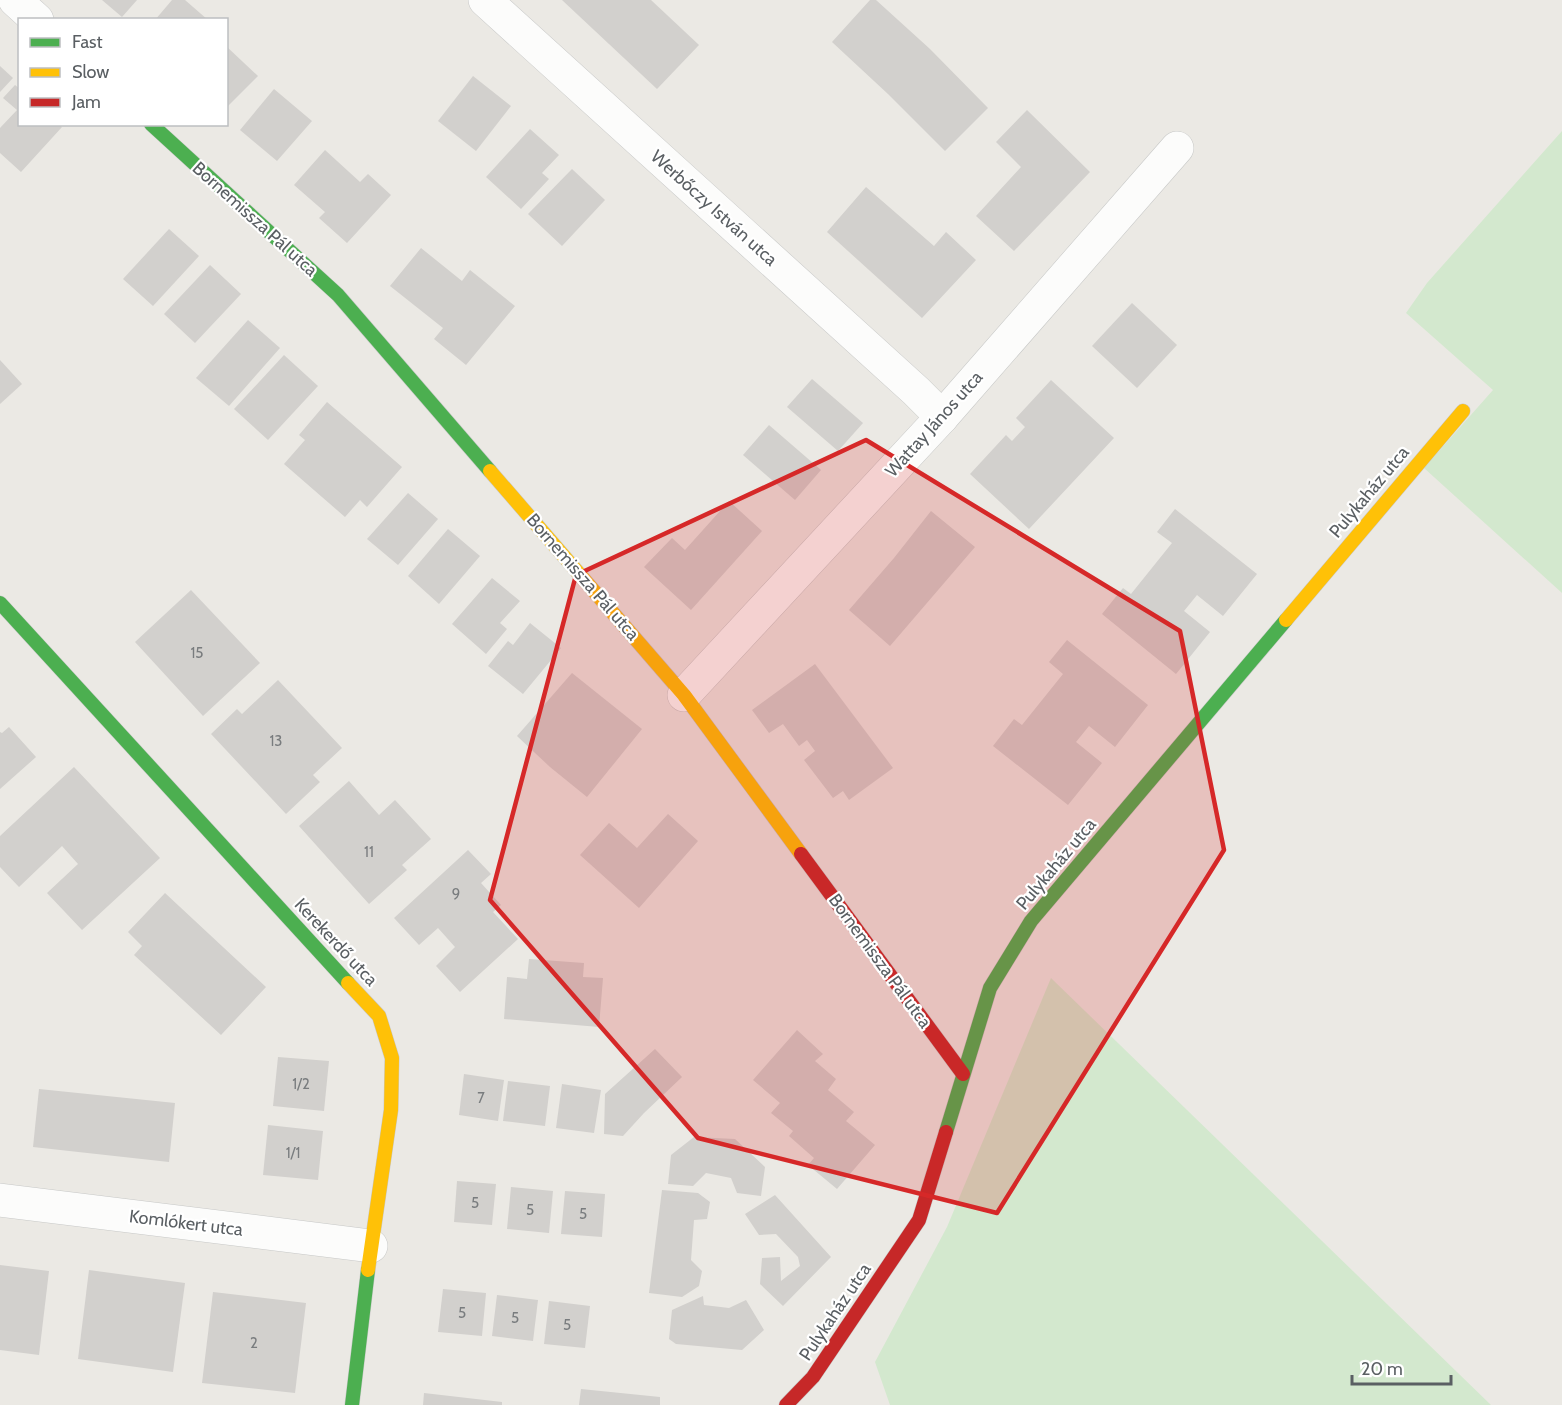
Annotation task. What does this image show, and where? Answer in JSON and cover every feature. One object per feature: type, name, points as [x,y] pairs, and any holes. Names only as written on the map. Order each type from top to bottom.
[{"type":"street","points":[[15,0],[35,18]]},
{"type":"street","name":"Werbőczy István utca","points":[[485,0],[942,417]]},
{"type":"street","name":"Bornemissza Pál utca","points":[[153,126],[338,295],[684,694],[963,1074]]},
{"type":"street","name":"Wattay János utca","points":[[684,694],[942,417],[1177,148]]},
{"type":"street","name":"Pulykaház utca","points":[[786,1405],[813,1377],[919,1220],[990,988],[1031,921],[1463,411]]},
{"type":"street","name":"Kerekerdő utca","points":[[0,603],[379,1016],[392,1058],[392,1110],[371,1246],[352,1405]]},
{"type":"street","name":"Komlókert utca","points":[[0,1200],[371,1246]]},
{"type":"highlighted area","points":[[866,440],[1180,631],[1224,850],[997,1213],[698,1138],[490,900],[576,575]]},
{"type":"green space","points":[[1562,131],[1562,593],[1424,468],[1493,390],[1406,313],[1427,283]]},
{"type":"green space","points":[[1051,978],[1491,1405],[890,1405],[875,1362],[947,1227]]},
{"type":"building","points":[[102,0],[137,0],[122,17]]},
{"type":"building","points":[[172,0],[185,0],[206,18],[157,18]]},
{"type":"building","points":[[562,0],[651,0],[699,45],[657,89]]},
{"type":"building","points":[[870,0],[876,0],[930,49],[988,108],[945,151],[832,42]]},
{"type":"building","points":[[228,48],[258,76],[228,106]]},
{"type":"building","points":[[0,66],[13,78],[0,92]]},
{"type":"building","points":[[473,76],[511,106],[476,151],[438,121]]},
{"type":"building","points":[[15,85],[18,87],[18,126],[62,127],[21,172],[0,153],[0,128],[17,110],[3,98]]},
{"type":"building","points":[[274,89],[312,121],[277,161],[240,130]]},
{"type":"building","points":[[1027,110],[1090,172],[1014,251],[976,216],[1021,167],[996,142]]},
{"type":"building","points":[[530,129],[559,155],[542,173],[549,179],[521,209],[486,177]]},
{"type":"building","points":[[325,150],[360,182],[368,174],[391,195],[347,243],[319,218],[325,212],[294,185]]},
{"type":"building","points":[[572,169],[605,200],[562,246],[528,214]]},
{"type":"building","points":[[866,187],[934,246],[946,232],[976,260],[922,318],[827,232]]},
{"type":"building","points":[[169,229],[199,256],[153,306],[123,279]]},
{"type":"building","points":[[421,248],[462,281],[470,270],[515,306],[466,365],[434,339],[443,328],[390,286]]},
{"type":"building","points":[[210,265],[241,294],[195,343],[164,314]]},
{"type":"building","points":[[1132,303],[1177,345],[1137,388],[1092,346]]},
{"type":"building","points":[[248,320],[280,348],[229,406],[196,378]]},
{"type":"building","points":[[284,355],[318,386],[268,440],[234,409]]},
{"type":"building","points":[[0,360],[22,384],[0,404]]},
{"type":"building","points":[[812,379],[863,423],[838,451],[787,407]]},
{"type":"building","points":[[1051,380],[1114,438],[1029,529],[970,474],[1006,435],[1012,441],[1025,427],[1016,418]]},
{"type":"building","points":[[327,402],[402,467],[367,507],[360,500],[345,517],[284,464],[305,440],[299,435]]},
{"type":"building","points":[[769,425],[821,470],[795,500],[743,455]]},
{"type":"building","points":[[408,493],[438,519],[398,565],[367,539]]},
{"type":"building","points":[[729,501],[762,531],[691,610],[644,567],[672,538],[685,550]]},
{"type":"building","points":[[1175,509],[1257,574],[1223,616],[1197,595],[1184,611],[1210,632],[1176,674],[1102,614],[1123,588],[1131,594],[1172,543],[1157,532]]},
{"type":"building","points":[[931,511],[975,547],[890,646],[849,610]]},
{"type":"building","points":[[448,529],[480,556],[439,604],[408,576]]},
{"type":"building","points":[[492,578],[520,601],[500,623],[507,629],[486,654],[452,624]]},
{"type":"building","points":[[191,590],[260,663],[203,716],[135,642]]},
{"type":"building","points":[[530,623],[561,648],[523,694],[488,666],[508,641],[513,645]]},
{"type":"building","points":[[1067,640],[1148,705],[1115,747],[1089,726],[1076,742],[1102,763],[1068,805],[993,746],[1014,719],[1022,725],[1063,674],[1049,662]]},
{"type":"building","points":[[815,664],[893,768],[849,800],[843,791],[833,798],[804,760],[815,751],[807,740],[799,746],[783,724],[769,733],[752,710]]},
{"type":"building","points":[[572,673],[642,729],[587,797],[517,736]]},
{"type":"building","points":[[278,680],[342,748],[313,775],[320,782],[286,814],[211,734],[237,709],[242,714]]},
{"type":"building","points":[[9,727],[36,757],[0,789],[0,732],[2,733]]},
{"type":"building","points":[[74,767],[160,858],[82,930],[47,893],[78,864],[62,846],[19,887],[0,867],[0,836]]},
{"type":"building","points":[[349,781],[379,815],[395,800],[431,839],[402,865],[407,870],[369,904],[299,826]]},
{"type":"building","points":[[668,814],[698,841],[639,908],[580,855],[609,823],[637,848]]},
{"type":"building","points":[[468,850],[491,874],[481,883],[501,905],[493,912],[518,939],[460,992],[436,966],[455,947],[438,928],[419,945],[394,918]]},
{"type":"building","points":[[165,893],[266,987],[221,1035],[134,955],[142,946],[128,932]]},
{"type":"building","points":[[529,959],[584,963],[583,977],[603,978],[599,1027],[504,1019],[507,977],[527,979]]},
{"type":"building","points":[[797,1030],[823,1054],[815,1061],[836,1079],[828,1090],[854,1112],[846,1121],[875,1145],[837,1189],[808,1165],[814,1158],[789,1136],[793,1131],[771,1113],[780,1103],[753,1080]]},
{"type":"building","points":[[655,1049],[682,1077],[623,1136],[604,1134],[605,1094]]},
{"type":"building","points":[[278,1057],[329,1061],[324,1111],[273,1106]]},
{"type":"building","points":[[464,1074],[504,1080],[498,1121],[459,1115]]},
{"type":"building","points":[[508,1081],[550,1086],[545,1126],[503,1121]]},
{"type":"building","points":[[562,1084],[601,1090],[594,1133],[556,1128]]},
{"type":"building","points":[[39,1089],[175,1103],[169,1162],[33,1147]]},
{"type":"building","points":[[268,1125],[323,1131],[318,1180],[263,1175]]},
{"type":"building","points":[[694,1137],[735,1139],[765,1167],[761,1196],[737,1193],[731,1178],[706,1173],[693,1186],[668,1184],[671,1155]]},
{"type":"building","points":[[457,1181],[496,1184],[492,1225],[454,1222]]},
{"type":"building","points":[[511,1187],[553,1191],[549,1233],[507,1229]]},
{"type":"building","points":[[662,1190],[698,1193],[710,1202],[707,1219],[694,1220],[691,1260],[702,1271],[699,1286],[682,1297],[649,1293]]},
{"type":"building","points":[[565,1191],[605,1194],[602,1237],[561,1234]]},
{"type":"building","points":[[775,1195],[831,1257],[783,1306],[760,1284],[762,1258],[780,1257],[781,1281],[800,1266],[798,1257],[776,1234],[759,1235],[745,1214]]},
{"type":"building","points":[[0,1265],[49,1271],[39,1355],[0,1350]]},
{"type":"building","points":[[89,1270],[185,1283],[173,1372],[78,1359]]},
{"type":"building","points":[[443,1289],[486,1293],[482,1336],[438,1332]]},
{"type":"building","points":[[213,1292],[306,1303],[295,1393],[202,1383]]},
{"type":"building","points":[[497,1295],[538,1300],[533,1341],[492,1336]]},
{"type":"building","points":[[703,1296],[704,1305],[729,1308],[746,1300],[764,1330],[742,1350],[676,1344],[669,1339],[672,1310]]},
{"type":"building","points":[[549,1301],[590,1306],[585,1348],[544,1344]]},
{"type":"building","points":[[581,1389],[660,1397],[660,1405],[579,1405]]},
{"type":"building","points":[[424,1393],[502,1402],[502,1405],[423,1405]]},
{"type":"traffic: fast","points":[[153,126],[338,295],[490,471]]},
{"type":"traffic: fast","points":[[0,603],[348,983]]},
{"type":"traffic: fast","points":[[946,1132],[990,988],[1031,921],[1286,620]]},
{"type":"traffic: fast","points":[[352,1405],[368,1270]]},
{"type":"traffic: slow","points":[[1286,620],[1463,411]]},
{"type":"traffic: slow","points":[[490,471],[684,695],[801,854]]},
{"type":"traffic: slow","points":[[348,983],[379,1016],[392,1058],[391,1110],[368,1270]]},
{"type":"traffic: jam","points":[[801,854],[963,1074]]},
{"type":"traffic: jam","points":[[786,1405],[813,1377],[919,1220],[946,1132]]}]
